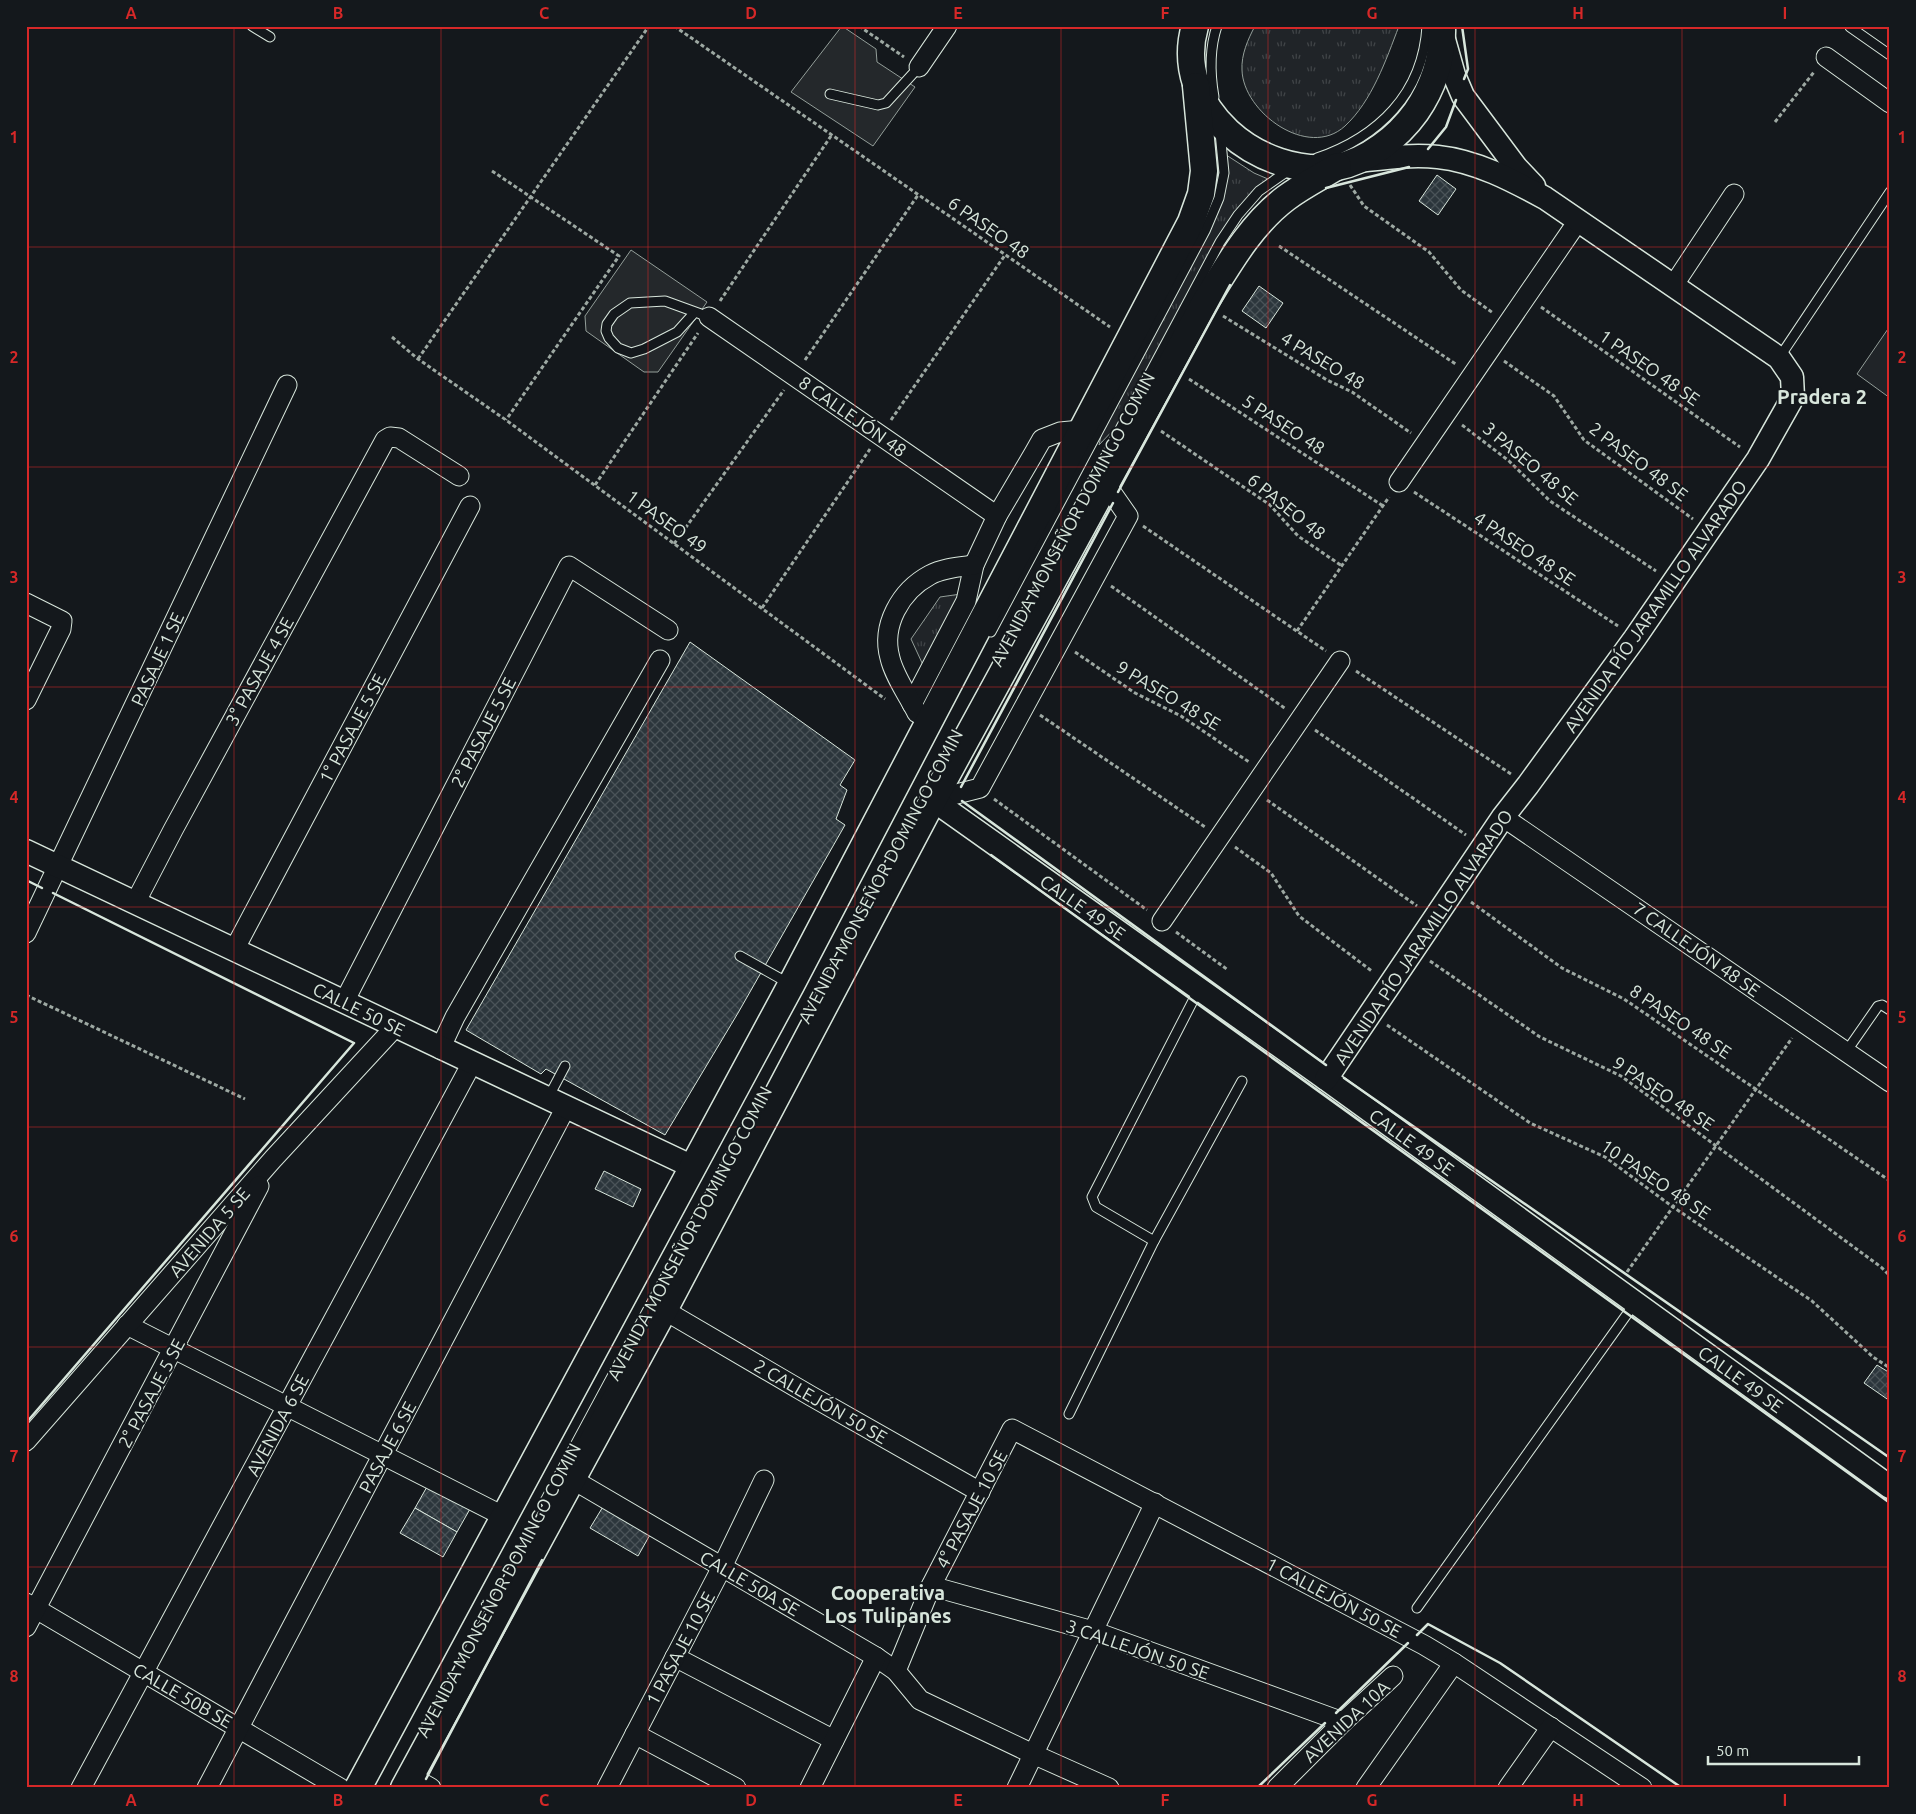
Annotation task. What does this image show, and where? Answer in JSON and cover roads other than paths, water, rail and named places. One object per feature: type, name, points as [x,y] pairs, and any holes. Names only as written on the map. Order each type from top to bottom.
[{"type":"main road","points":[[1181,26],[1191,56]]},
{"type":"main road","points":[[1191,56],[1195,26]]},
{"type":"main road","name":"AVENIDA MONSEÑOR DOMINGO COMIN","points":[[415,1784],[572,1479],[664,1310],[933,800],[1204,304],[1231,259],[1253,231],[1275,208],[1303,187],[1375,151],[1394,137],[1410,120],[1434,80],[1440,58],[1437,29]]},
{"type":"main road","name":"AVENIDA MONSEÑOR DOMINGO COMIN","points":[[358,1788],[791,985],[1191,222],[1201,194],[1204,171],[1196,86],[1191,56]]},
{"type":"main road","points":[[1196,86],[1206,105],[1219,123],[1253,151],[1273,160],[1294,166],[1316,168],[1346,164]]},
{"type":"street","points":[[920,67],[947,26]]},
{"type":"street","name":"AVENIDA PÍO JARAMILLO ALVARADO","points":[[1437,29],[1463,96],[1516,167],[1545,198]]},
{"type":"street","points":[[1826,57],[1890,103]]},
{"type":"street","name":"AVENIDA PÍO JARAMILLO ALVARADO","points":[[1326,1079],[1503,816],[1528,786],[1710,531],[1758,459],[1793,397],[1792,377],[1780,358],[1545,198],[1510,179],[1472,165],[1439,157],[1394,157],[1346,164]]},
{"type":"street","points":[[1673,286],[1734,194]]},
{"type":"street","points":[[1399,482],[1578,221]]},
{"type":"street","name":"8 CALLEJÓN 48","points":[[702,315],[997,516]]},
{"type":"street","name":"PASAJE 1 SE","points":[[26,933],[287,385]]},
{"type":"street","name":"AVENIDA MONSEÑOR DOMINGO COMIN","points":[[912,704],[966,601],[974,565],[997,516],[1042,439],[1060,432],[1081,430]]},
{"type":"street","name":"3° PASAJE 4 SE","points":[[135,903],[384,440],[390,436],[399,438],[459,476]]},
{"type":"street","name":"AVENIDA MONSEÑOR DOMINGO COMIN","points":[[933,800],[980,788],[1060,642],[1128,516],[1105,483]]},
{"type":"street","name":"1° PASAJE 5 SE","points":[[234,950],[470,506]]},
{"type":"street","name":"AVENIDA MONSEÑOR DOMINGO COMIN","points":[[925,728],[890,660],[887,640],[890,624],[895,610],[911,589],[930,575],[947,569],[974,565]]},
{"type":"street","name":"2° PASAJE 5 SE","points":[[344,1002],[569,566],[668,630]]},
{"type":"street","points":[[26,603],[62,621],[61,630],[26,700]]},
{"type":"street","points":[[440,1049],[455,1017],[660,660]]},
{"type":"street","points":[[1162,921],[1340,661]]},
{"type":"street","name":"CALLE 49 SE","points":[[933,800],[1326,1079],[1890,1486]]},
{"type":"street","name":"7 CALLEJÓN 48 SE","points":[[1503,816],[1846,1052],[1887,1076]]},
{"type":"street","name":"CALLE 50 SE","points":[[26,851],[396,1026],[440,1049],[693,1167]]},
{"type":"street","name":"AVENIDA 5 SE","points":[[26,1441],[273,1159],[396,1026]]},
{"type":"street","name":"AVENIDA 6 SE","points":[[81,1788],[472,1063]]},
{"type":"street","name":"PASAJE 6 SE","points":[[207,1788],[383,1455],[557,1103]]},
{"type":"street","name":"2° PASAJE 5 SE","points":[[26,1627],[31,1606],[174,1349],[273,1159]]},
{"type":"street","name":"2 CALLEJÓN 50 SE","points":[[664,1310],[980,1492]]},
{"type":"street","points":[[127,1325],[505,1517]]},
{"type":"street","name":"4° PASAJE 10 SE","points":[[896,1671],[931,1586],[1012,1430]]},
{"type":"street","name":"1 CALLEJÓN 50 SE","points":[[1012,1430],[1155,1503],[1454,1663],[1636,1786]]},
{"type":"street","name":"CALLE 50A SE","points":[[572,1479],[876,1657],[896,1671],[920,1700],[1109,1788]]},
{"type":"street","name":"1 PASAJE 10 SE","points":[[607,1788],[722,1567],[764,1480]]},
{"type":"street","points":[[1017,1788],[1155,1503]]},
{"type":"street","name":"3 CALLEJÓN 50 SE","points":[[931,1586],[1093,1631],[1343,1722]]},
{"type":"street","name":"CALLE 50B SE","points":[[31,1606],[340,1788]]},
{"type":"street","points":[[675,1657],[834,1740]]},
{"type":"street","points":[[810,1788],[876,1657]]},
{"type":"street","points":[[1366,1788],[1454,1663]]},
{"type":"street","name":"AVENIDA 10A","points":[[1277,1788],[1343,1722],[1393,1676]]},
{"type":"street","points":[[1508,1788],[1551,1727]]},
{"type":"street","points":[[635,1734],[736,1788]]},
{"type":"lane","points":[[252,26],[270,37]]},
{"type":"lane","name":"AVENIDA MONSEÑOR DOMINGO COMIN","points":[[986,640],[1205,231],[1219,198],[1224,173],[1219,123],[1210,76],[1212,40],[1217,26]]},
{"type":"lane","points":[[1850,27],[1890,54]]},
{"type":"lane","name":"AVENIDA MONSEÑOR DOMINGO COMIN","points":[[1059,543],[1220,242],[1238,214],[1259,191],[1294,166],[1345,147],[1385,119],[1404,97],[1420,65],[1426,43],[1437,29]]},
{"type":"lane","points":[[830,94],[878,105],[886,103],[920,67]]},
{"type":"lane","points":[[1780,358],[1890,192]]},
{"type":"lane","points":[[665,301],[702,315],[678,332],[644,349],[631,353],[618,348],[609,338],[606,331],[614,314],[630,303],[665,301]]},
{"type":"lane","points":[[740,956],[791,985]]},
{"type":"lane","points":[[1154,1241],[1096,1207],[1092,1197],[1199,989]]},
{"type":"lane","points":[[1846,1052],[1878,1006],[1882,1005],[1890,1010]]},
{"type":"lane","points":[[557,1103],[565,1066]]},
{"type":"lane","points":[[1069,1414],[1154,1241],[1242,1081]]},
{"type":"lane","name":"AVENIDA MONSEÑOR DOMINGO COMIN","points":[[543,1506],[758,1104]]},
{"type":"lane","points":[[1417,1608],[1635,1303]]},
{"type":"district","name":"Pradera 2","points":[[1822,396]]},
{"type":"district","name":"Cooperativa Los Tulipanes","points":[[888,1604]]}]
